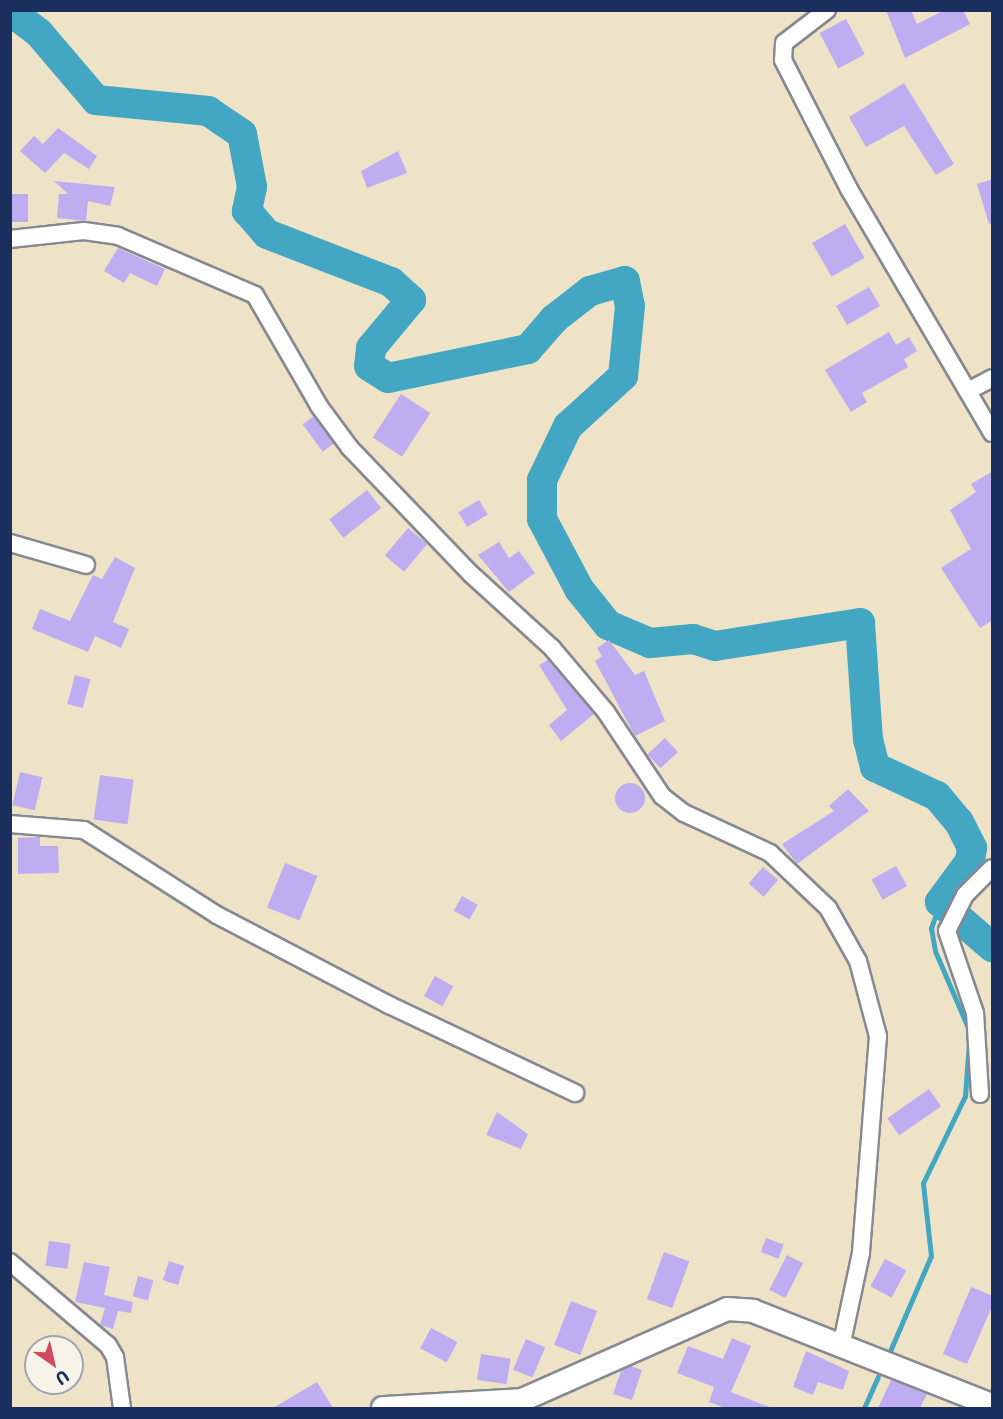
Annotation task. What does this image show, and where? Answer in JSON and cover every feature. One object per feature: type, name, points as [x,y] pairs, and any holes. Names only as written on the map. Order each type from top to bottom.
[{"type":"street","points":[[827,10],[784,43],[783,60],[849,189],[993,433]]},
{"type":"street","points":[[10,239],[84,231],[118,236],[255,295],[319,406],[357,456],[552,648],[606,712],[662,796],[684,813],[770,853],[828,908],[858,961],[878,1036],[861,1253],[841,1347]]},
{"type":"street","points":[[968,391],[993,378]]},
{"type":"street","points":[[10,543],[87,565]]},
{"type":"street","points":[[10,824],[84,830],[227,920],[389,1005],[575,1093]]},
{"type":"street","points":[[980,1094],[975,1013],[947,932],[965,895],[993,868]]},
{"type":"street","points":[[10,1262],[108,1345],[115,1357],[122,1408]]},
{"type":"street","points":[[383,1408],[522,1400],[727,1309],[753,1311],[993,1405]]},
{"type":"building","points":[[886,10],[911,10],[917,24],[945,10],[963,10],[970,24],[905,58]]},
{"type":"building","points":[[846,19],[865,54],[838,68],[820,33]]},
{"type":"building","points":[[904,83],[954,164],[936,175],[904,126],[866,147],[849,117]]},
{"type":"building","points":[[58,128],[97,156],[89,169],[64,153],[45,173],[20,151],[34,136],[43,144]]},
{"type":"building","points":[[398,151],[407,173],[367,188],[361,171]]},
{"type":"building","points":[[993,179],[993,223],[989,224],[977,184]]},
{"type":"building","points":[[54,181],[115,187],[110,206],[88,201],[86,221],[57,218],[59,194],[68,194]]},
{"type":"building","points":[[10,194],[28,194],[28,222],[10,222]]},
{"type":"building","points":[[845,224],[864,258],[832,277],[812,243]]},
{"type":"building","points":[[118,248],[165,269],[157,286],[130,273],[124,283],[104,271]]},
{"type":"building","points":[[869,287],[880,306],[847,325],[836,306]]},
{"type":"building","points":[[889,332],[896,345],[909,337],[917,351],[904,359],[908,367],[862,393],[867,402],[851,412],[825,370]]},
{"type":"building","points":[[401,394],[430,413],[402,457],[373,438]]},
{"type":"building","points":[[314,416],[334,444],[323,452],[303,424]]},
{"type":"building","points":[[993,471],[993,620],[980,628],[941,568],[971,549],[950,510],[976,492],[971,484]]},
{"type":"building","points":[[367,490],[381,508],[343,538],[329,520]]},
{"type":"building","points":[[479,500],[488,515],[467,527],[458,512]]},
{"type":"building","points":[[408,528],[427,544],[404,572],[385,556]]},
{"type":"building","points":[[499,542],[509,558],[519,551],[535,573],[509,592],[478,555]]},
{"type":"building","points":[[115,557],[135,568],[113,622],[129,629],[121,648],[95,636],[88,652],[32,629],[40,609],[70,621],[93,575],[102,579]]},
{"type":"building","points":[[609,640],[635,675],[644,671],[665,721],[635,736],[595,661],[602,656],[597,648]]},
{"type":"building","points":[[548,660],[594,714],[561,741],[549,725],[567,710],[539,665]]},
{"type":"building","points":[[75,675],[90,679],[83,708],[67,704]]},
{"type":"building","points":[[665,738],[678,752],[660,768],[647,754]]},
{"type":"building","points":[[20,772],[42,777],[35,810],[12,805]]},
{"type":"building","points":[[100,775],[134,780],[127,824],[94,820]]},
{"type":"building","points":[[630,783],[641,787],[645,798],[641,809],[630,813],[619,809],[615,798],[619,787]]},
{"type":"building","points":[[848,789],[869,811],[797,864],[782,844],[834,811],[829,806]]},
{"type":"building","points":[[40,837],[40,846],[58,846],[59,873],[18,874],[18,838]]},
{"type":"building","points":[[285,863],[317,876],[299,921],[267,908]]},
{"type":"building","points":[[896,866],[907,886],[883,900],[872,880]]},
{"type":"building","points":[[763,867],[778,880],[764,897],[749,884]]},
{"type":"building","points":[[462,896],[478,905],[470,920],[454,911]]},
{"type":"building","points":[[435,976],[453,986],[442,1006],[424,996]]},
{"type":"building","points":[[929,1089],[941,1106],[899,1135],[887,1118]]},
{"type":"building","points":[[497,1112],[528,1134],[521,1149],[486,1135]]},
{"type":"building","points":[[766,1238],[784,1245],[778,1259],[761,1252]]},
{"type":"building","points":[[49,1241],[71,1244],[67,1269],[46,1266]]},
{"type":"building","points":[[664,1252],[689,1261],[672,1308],[647,1299]]},
{"type":"building","points":[[787,1255],[803,1263],[785,1298],[769,1290]]},
{"type":"building","points":[[885,1259],[906,1270],[892,1298],[870,1286]]},
{"type":"building","points":[[169,1261],[184,1266],[178,1285],[163,1280]]},
{"type":"building","points":[[84,1262],[110,1267],[104,1295],[133,1302],[131,1313],[118,1311],[113,1329],[100,1325],[105,1308],[75,1302]]},
{"type":"building","points":[[138,1276],[153,1280],[148,1300],[133,1296]]},
{"type":"building","points":[[971,1287],[993,1296],[993,1304],[967,1364],[943,1354]]},
{"type":"building","points":[[571,1301],[597,1311],[580,1355],[554,1345]]},
{"type":"building","points":[[431,1328],[457,1342],[447,1362],[420,1348]]},
{"type":"building","points":[[732,1338],[751,1346],[731,1392],[772,1408],[725,1408],[709,1402],[714,1387],[677,1373],[688,1346],[723,1359]]},
{"type":"building","points":[[526,1339],[545,1347],[532,1378],[513,1369]]},
{"type":"building","points":[[806,1351],[849,1371],[843,1390],[818,1382],[813,1395],[793,1387]]},
{"type":"building","points":[[481,1354],[511,1359],[507,1384],[477,1380]]},
{"type":"building","points":[[631,1366],[642,1370],[632,1400],[613,1394],[621,1371]]},
{"type":"building","points":[[891,1380],[927,1394],[920,1408],[878,1408]]},
{"type":"building","points":[[317,1382],[333,1408],[273,1408]]},
{"type":"waterway","points":[[10,11],[39,33],[96,100],[208,111],[242,134],[252,187],[247,211],[267,234],[391,282],[411,300],[371,348],[369,366],[388,378],[528,349],[554,319],[590,291],[625,281],[630,306],[623,376],[568,426],[542,480],[542,519],[579,589],[608,625],[650,643],[693,639],[715,646],[860,623],[868,739],[875,767],[937,796],[959,822],[972,848],[970,861],[940,902],[992,947]]},
{"type":"waterway","points":[[940,902],[931,928],[935,951],[969,1030]]},
{"type":"waterway","points":[[890,1351],[931,1256],[923,1183],[965,1096],[969,1042]]},
{"type":"waterway","points":[[864,1408],[878,1377]]}]
